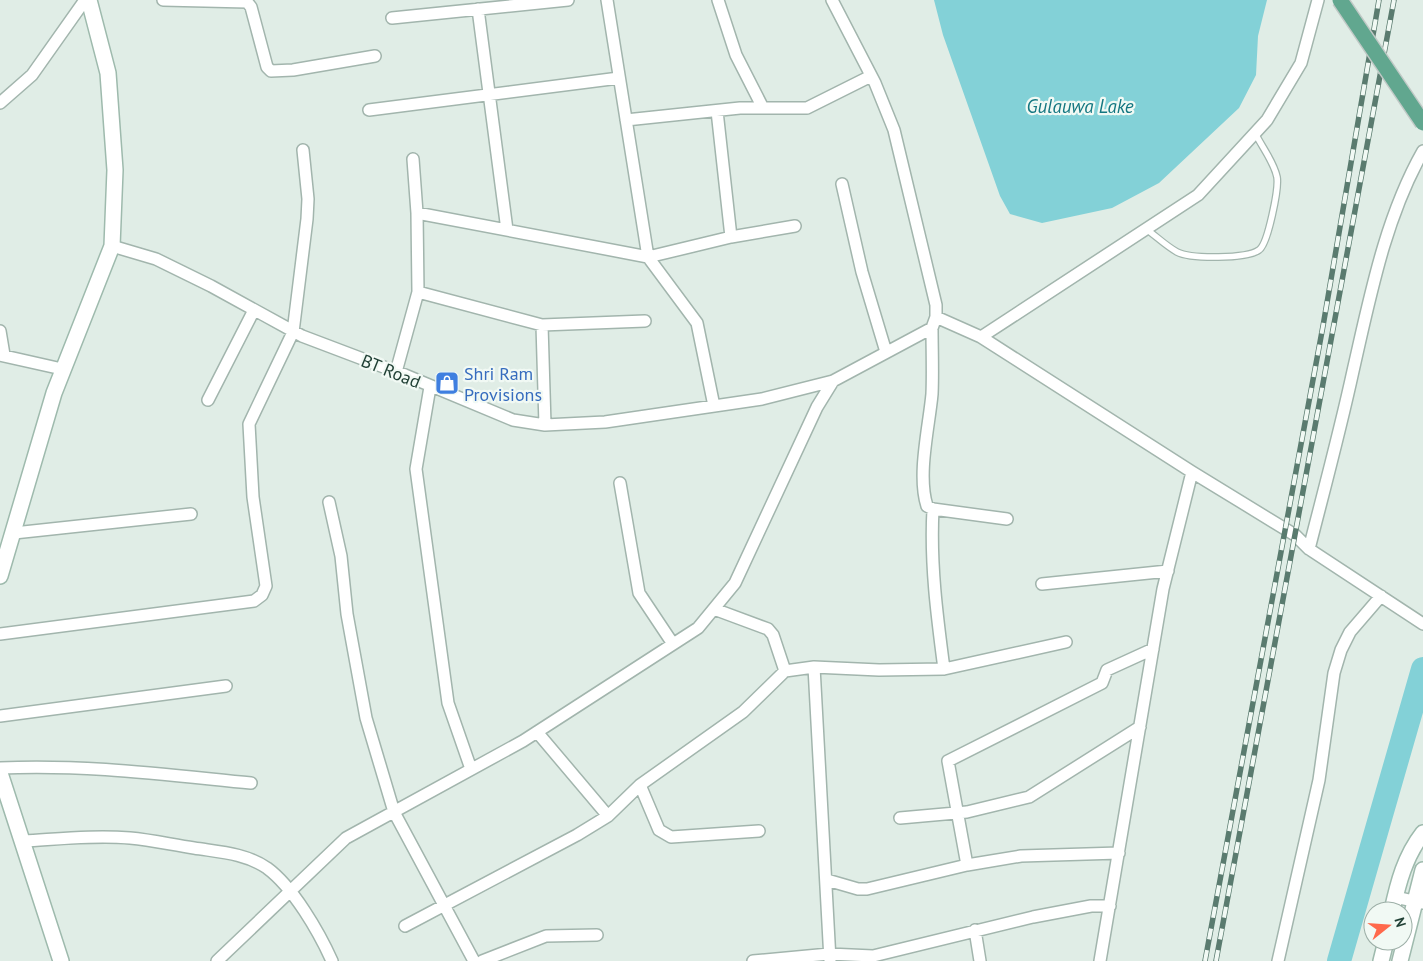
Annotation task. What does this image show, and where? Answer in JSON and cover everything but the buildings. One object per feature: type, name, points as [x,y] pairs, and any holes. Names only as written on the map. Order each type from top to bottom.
[{"type":"main road","points":[[1340,0],[1423,123]]},
{"type":"street","points":[[0,103],[32,75],[85,0]]},
{"type":"street","points":[[0,576],[62,369],[112,246],[115,170],[108,73],[89,0]]},
{"type":"street","points":[[164,0],[236,0],[247,2],[251,7],[266,67],[271,71],[294,70],[375,56]]},
{"type":"street","points":[[392,18],[472,6],[568,0]]},
{"type":"street","points":[[607,0],[648,257],[697,323],[714,406]]},
{"type":"street","points":[[718,0],[736,55],[762,108]]},
{"type":"street","points":[[832,0],[871,76],[894,130],[936,305],[932,392],[923,479],[925,501],[927,506],[933,509],[1007,519]]},
{"type":"street","points":[[981,337],[1198,195],[1267,120],[1301,62],[1318,0]]},
{"type":"street","points":[[472,6],[489,96],[508,230]]},
{"type":"street","points":[[626,120],[762,108],[807,108],[871,76]]},
{"type":"street","points":[[369,110],[620,78]]},
{"type":"street","points":[[717,111],[730,237]]},
{"type":"street","points":[[0,634],[254,601],[262,595],[266,586],[254,497],[249,424],[294,332],[308,199],[303,150]]},
{"type":"street","points":[[1309,549],[1376,275],[1407,180],[1423,151]]},
{"type":"street","points":[[396,372],[418,292],[417,213],[413,159]]},
{"type":"street","points":[[842,184],[862,272],[886,352]]},
{"type":"street","points":[[417,213],[648,257],[730,237],[795,226]]},
{"type":"street","name":"BT Road","points":[[112,246],[156,259],[294,332],[513,420],[545,424],[606,422],[762,399],[833,381]]},
{"type":"street","points":[[418,292],[542,325],[645,321]]},
{"type":"street","points":[[208,400],[254,310]]},
{"type":"street","points":[[217,961],[346,838],[537,732],[698,628],[735,583],[816,406],[833,381],[886,352],[934,322],[981,337],[1192,472],[1295,535],[1309,549],[1423,624]]},
{"type":"street","points":[[542,325],[545,424]]},
{"type":"street","points":[[0,331],[2,355],[62,369]]},
{"type":"street","points":[[430,387],[416,469],[448,703],[471,769]]},
{"type":"street","points":[[1100,961],[1153,649],[1168,571],[1192,472]]},
{"type":"street","points":[[620,483],[639,593],[673,644]]},
{"type":"street","points":[[328,502],[341,556],[347,614],[366,718],[394,812],[474,961]]},
{"type":"street","points":[[933,509],[931,543],[933,590],[944,669]]},
{"type":"street","points":[[14,533],[191,514]]},
{"type":"street","points":[[1042,584],[1168,571]]},
{"type":"street","points":[[1278,961],[1318,780],[1336,665],[1350,632],[1381,596]]},
{"type":"street","points":[[714,609],[768,629],[773,635],[785,671]]},
{"type":"street","points":[[404,926],[577,835],[608,816],[640,785],[743,712],[785,671],[814,667],[879,670],[944,669],[1066,642]]},
{"type":"street","points":[[968,865],[948,761],[1102,683],[1107,670],[1153,649]]},
{"type":"street","points":[[814,667],[830,957]]},
{"type":"street","points":[[0,716],[226,686]]},
{"type":"street","points":[[900,818],[958,813],[1029,797],[1140,728]]},
{"type":"street","points":[[537,732],[608,816]]},
{"type":"street","points":[[0,768],[119,770],[251,783]]},
{"type":"street","points":[[0,773],[24,842],[61,961]]},
{"type":"street","points":[[640,785],[659,830],[663,834],[671,837],[759,831]]},
{"type":"street","points":[[1394,901],[1411,848],[1423,834]]},
{"type":"street","points":[[24,842],[80,837],[130,838],[249,858],[266,867],[290,893],[324,942],[332,961]]},
{"type":"street","points":[[826,880],[858,889],[867,889],[968,865],[1021,856],[1119,853]]},
{"type":"street","points":[[1400,961],[1420,902],[1423,870]]},
{"type":"street","points":[[753,961],[830,957],[874,958],[975,930],[1062,911],[1092,906],[1110,906]]},
{"type":"street","points":[[975,930],[980,961]]},
{"type":"street","points":[[482,961],[546,936],[597,935]]},
{"type":"lane","points":[[1146,229],[1178,252],[1193,256],[1228,255],[1255,252],[1262,249],[1278,185],[1274,167],[1255,133]]},
{"type":"water","name":"Gulauwa Lake","points":[[934,0],[1267,0],[1258,36],[1256,75],[1239,108],[1159,183],[1112,208],[1042,223],[1010,214],[1000,196],[943,35]]},
{"type":"waterway","points":[[1339,961],[1423,669]]},
{"type":"railway","points":[[1205,961],[1323,326],[1379,0]]},
{"type":"railway","points":[[1216,961],[1394,0]]},
{"type":"place","name":"Shri Ram Provisions","points":[[447,383]]}]
